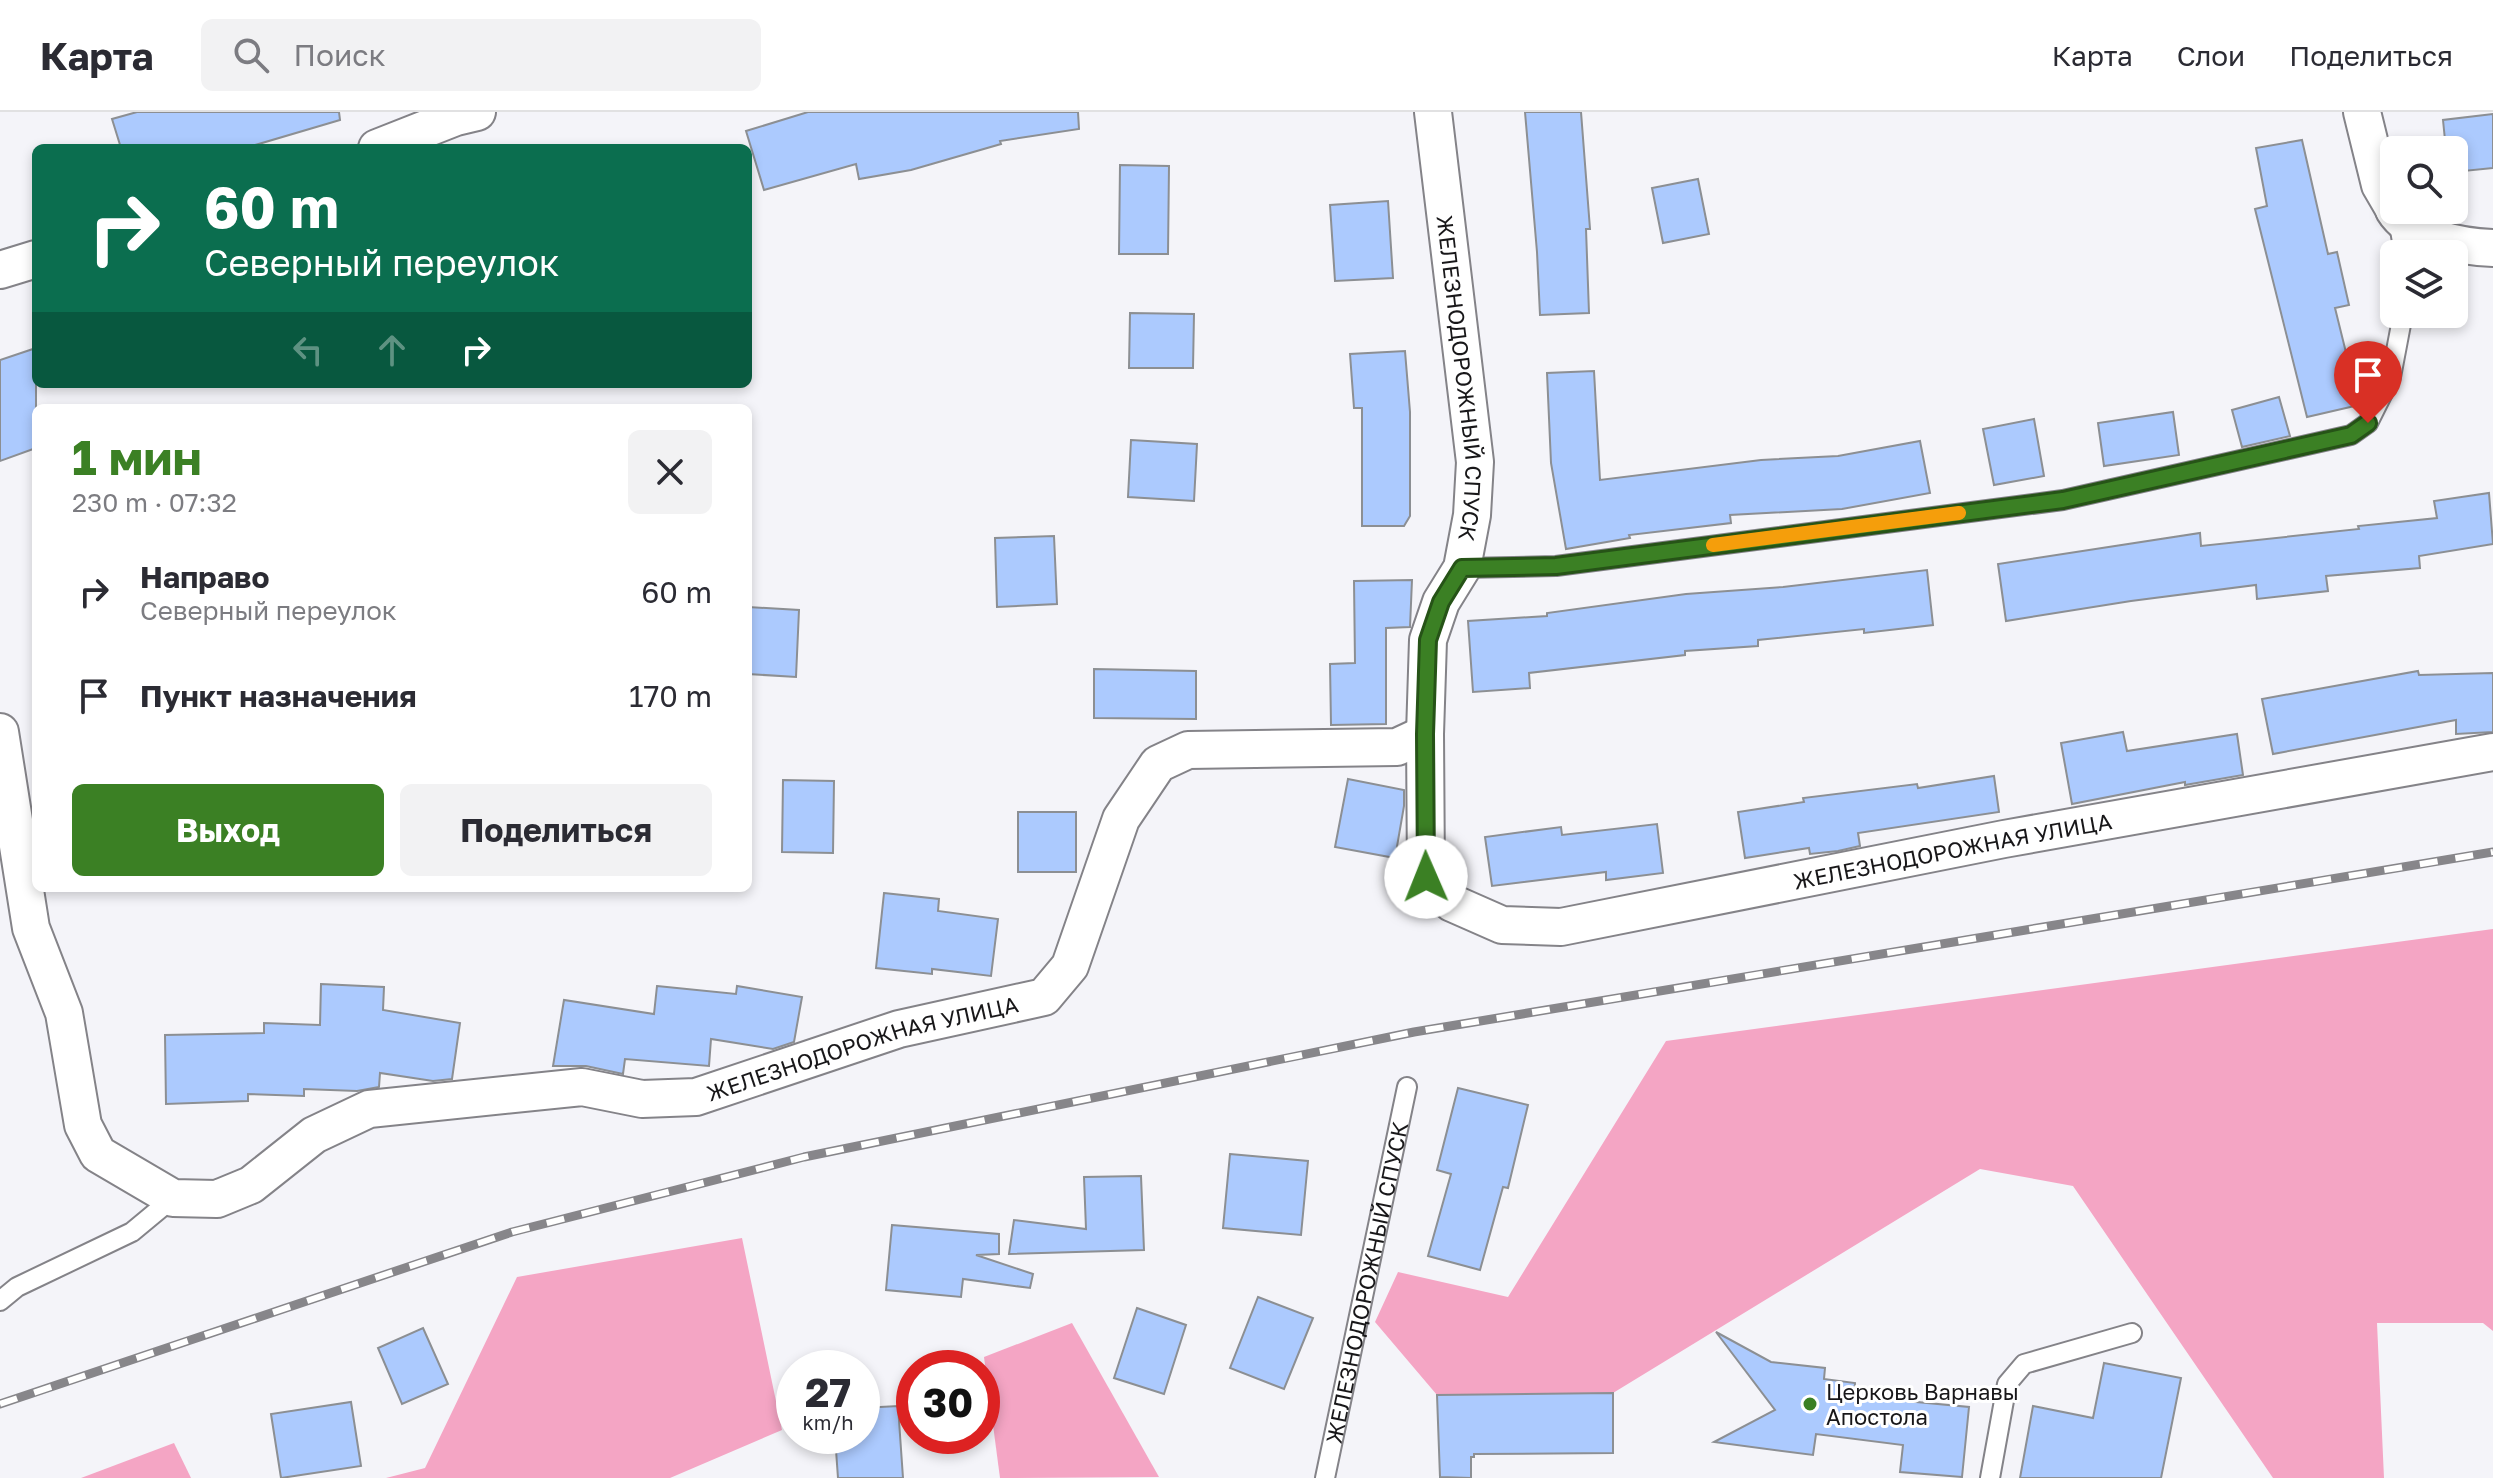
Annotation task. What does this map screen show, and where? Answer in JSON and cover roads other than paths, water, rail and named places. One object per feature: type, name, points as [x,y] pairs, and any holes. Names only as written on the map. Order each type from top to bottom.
[{"type":"street","points":[[387,144],[477,112]]},
{"type":"street","name":"ЖЕЛЕЗНОДОРОЖНЫЙ СПУСК","points":[[1426,877],[1428,640],[1441,602],[1462,568],[1472,515],[1475,462],[1433,112]]},
{"type":"street","points":[[2362,112],[2380,185]]},
{"type":"street","points":[[2412,224],[2422,232],[2451,243],[2493,248]]},
{"type":"street","points":[[0,270],[32,260]]},
{"type":"street","points":[[0,732],[31,928],[64,1013],[83,1125],[98,1154],[173,1198]]},
{"type":"street","name":"ЖЕЛЕЗНОДОРОЖНАЯ УЛИЦА","points":[[173,1198],[217,1199],[251,1185],[314,1135],[369,1109],[582,1087],[642,1099],[696,1097],[899,1029],[1044,997],[1070,966],[1121,819],[1158,764],[1188,750],[1397,747],[1425,734]]},
{"type":"street","name":"ЖЕЛЕЗНОДОРОЖНАЯ УЛИЦА","points":[[1426,877],[1452,903],[1502,925],[1561,927],[2013,837],[2493,752]]},
{"type":"lane","points":[[1462,568],[1556,566],[2063,500],[2351,435],[2368,423],[2391,377],[2400,328]]},
{"type":"lane","name":"ЖЕЛЕЗНОДОРОЖНЫЙ СПУСК","points":[[1325,1478],[1407,1087]]},
{"type":"lane","points":[[0,1301],[17,1287],[132,1232],[173,1198]]},
{"type":"lane","points":[[1990,1478],[2007,1384],[2024,1364],[2132,1333]]},
{"type":"railway","points":[[0,1404],[512,1232],[804,1157],[1414,1032],[2493,852]]},
{"type":"place","name":"Церковь Варнавы Апостола","points":[[1810,1404]]}]
